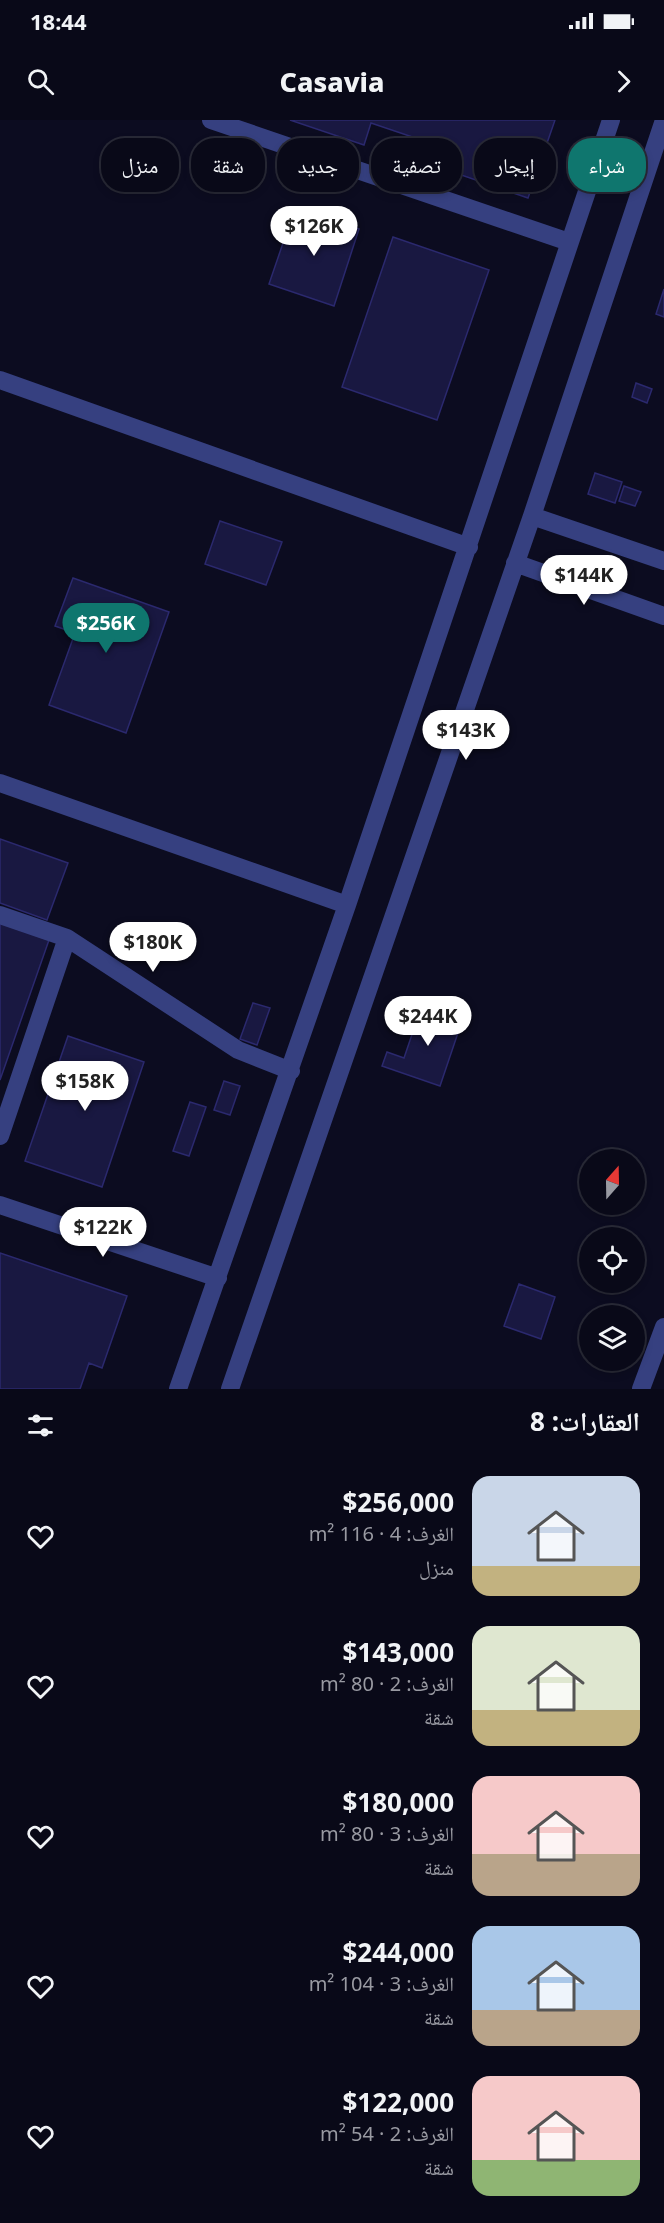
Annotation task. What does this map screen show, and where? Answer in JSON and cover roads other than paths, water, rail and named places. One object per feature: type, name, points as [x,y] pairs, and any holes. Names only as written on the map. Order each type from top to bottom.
[{"type":"street","points":[[211,120],[569,242]]},
{"type":"street","points":[[178,1389],[291,1071],[611,120]]},
{"type":"street","points":[[230,1389],[532,516],[664,120]]},
{"type":"street","points":[[0,381],[469,547]]},
{"type":"street","points":[[532,516],[664,561]]},
{"type":"street","points":[[515,563],[664,616]]},
{"type":"street","points":[[0,783],[347,905]]},
{"type":"street","points":[[0,915],[67,938],[238,1050],[291,1071]]},
{"type":"street","points":[[0,1136],[67,938]]},
{"type":"street","points":[[0,1205],[218,1278]]},
{"type":"street","points":[[641,1389],[664,1327]]}]
